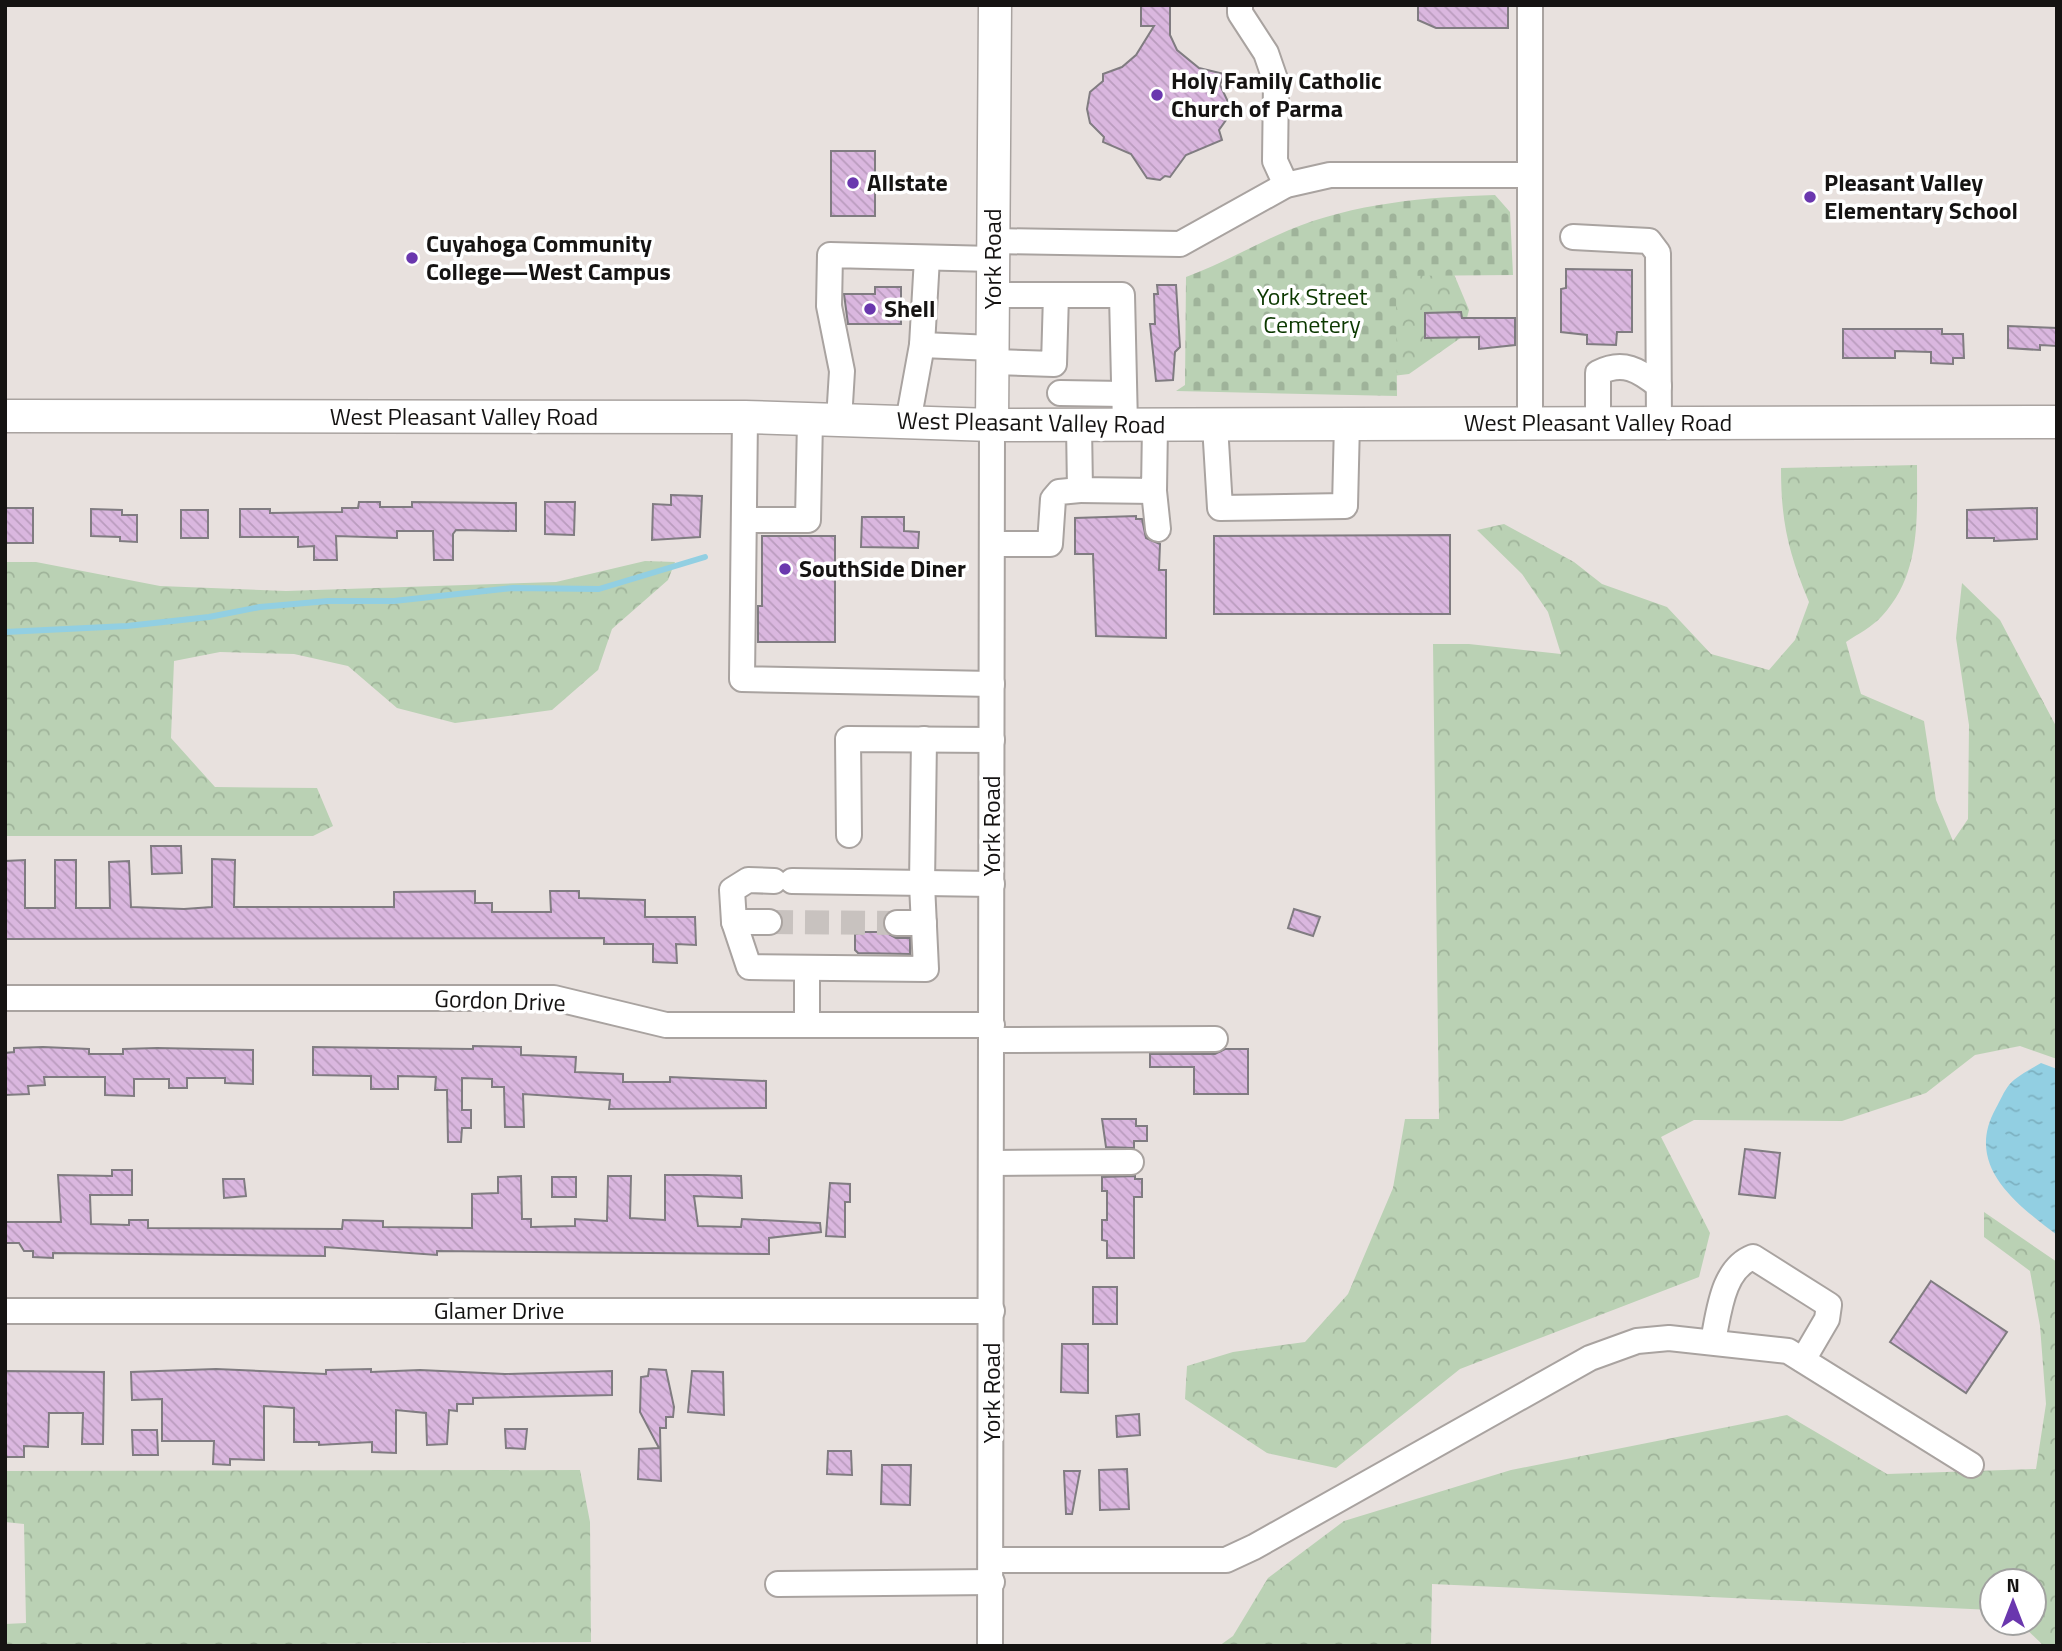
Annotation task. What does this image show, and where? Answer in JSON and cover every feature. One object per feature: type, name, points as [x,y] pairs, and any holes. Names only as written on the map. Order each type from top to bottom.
[{"type":"main road","name":"York Road","points":[[992,425],[995,5]]},
{"type":"main road","name":"West Pleasant Valley Road","points":[[5,416],[745,417],[992,425],[2057,422]]},
{"type":"street","points":[[1240,5],[1240,13],[1266,53],[1276,82],[1275,161],[1286,185]]},
{"type":"street","points":[[1530,5],[1530,423]]},
{"type":"street","points":[[744,520],[808,520],[825,420],[842,371],[830,306],[830,255],[928,258],[994,250],[1180,244],[1286,185],[1330,175],[1530,175]]},
{"type":"street","points":[[1573,237],[1649,241],[1658,253],[1659,423]]},
{"type":"street","points":[[908,422],[922,345],[928,258]]},
{"type":"street","points":[[993,295],[1122,295],[1124,394],[1140,425],[1154,491],[1158,529]]},
{"type":"street","points":[[1056,295],[1054,364],[1070,425],[1080,490]]},
{"type":"street","points":[[922,345],[1054,364]]},
{"type":"street","points":[[1598,423],[1598,373],[1608,368],[1625,366],[1639,370],[1659,386]]},
{"type":"street","points":[[1060,393],[1124,394]]},
{"type":"street","points":[[745,417],[742,679],[992,684]]},
{"type":"street","points":[[1215,425],[1220,508],[1345,506],[1347,424]]},
{"type":"street","name":"York Road","points":[[990,1646],[992,425]]},
{"type":"street","points":[[992,544],[1050,544],[1053,499],[1059,492],[1154,491]]},
{"type":"street","points":[[849,835],[848,738],[992,740]]},
{"type":"street","points":[[924,740],[922,884],[926,969],[749,967],[734,922],[732,890],[748,880],[922,884],[992,884]]},
{"type":"street","points":[[734,922],[769,922]]},
{"type":"street","points":[[897,923],[924,923]]},
{"type":"street","points":[[807,968],[807,1025]]},
{"type":"street","name":"Gordon Drive","points":[[5,998],[554,998],[666,1025],[807,1025],[1214,1039]]},
{"type":"street","points":[[992,1163],[1131,1162]]},
{"type":"street","points":[[1713,1341],[1728,1284],[1742,1261],[1753,1257],[1829,1305],[1827,1319],[1803,1360]]},
{"type":"street","name":"Glamer Drive","points":[[5,1311],[992,1311]]},
{"type":"street","points":[[778,1584],[1226,1560],[1254,1547],[1590,1357],[1637,1341],[1669,1338],[1788,1350],[1971,1465]]},
{"type":"green space","name":"York Street Cemetery","points":[[1495,195],[1510,212],[1513,275],[1396,276],[1397,396],[1176,391],[1185,385],[1186,277],[1289,230],[1339,213],[1390,203]]},
{"type":"green space","points":[[1448,260],[1469,310],[1462,337],[1409,374],[1376,378],[1233,291]]},
{"type":"green space","points":[[1917,465],[1914,545],[1904,582],[1895,600],[1882,616],[1846,642],[1861,694],[1924,721],[1936,800],[1953,841],[1968,819],[1969,725],[1956,638],[1962,583],[2000,620],[2057,728],[2057,1059],[2020,1046],[1975,1055],[1926,1093],[1842,1121],[1694,1120],[1661,1137],[1710,1233],[1699,1277],[1460,1369],[1336,1468],[1267,1453],[1185,1399],[1187,1366],[1233,1352],[1305,1342],[1348,1294],[1393,1188],[1405,1119],[1439,1119],[1433,644],[1469,644],[1561,654],[1548,612],[1522,574],[1477,530],[1504,524],[1574,562],[1602,584],[1667,607],[1711,654],[1769,670],[1795,640],[1809,602],[1787,536],[1782,504],[1781,468]]},
{"type":"green space","points":[[645,561],[675,562],[668,580],[612,629],[598,670],[552,710],[455,723],[397,708],[348,666],[294,654],[220,652],[174,661],[171,738],[215,787],[317,788],[333,826],[313,836],[5,836],[5,562],[36,562],[160,586],[286,591],[556,582]]},
{"type":"green space","points":[[1984,1212],[2057,1262],[2057,1646],[2044,1646],[2035,1637],[2048,1637],[2048,1567],[1978,1567],[1978,1609],[1432,1584],[1431,1646],[1219,1646],[1233,1636],[1268,1578],[1344,1521],[1511,1470],[1787,1415],[1887,1474],[2036,1469],[2046,1404],[2040,1326],[2030,1271],[1984,1237]]},
{"type":"green space","points":[[580,1470],[590,1522],[591,1642],[5,1646],[5,1624],[26,1623],[24,1524],[5,1522],[5,1471]]},
{"type":"water","points":[[2041,1063],[2057,1069],[2057,1235],[2011,1196],[1990,1165],[1986,1147],[1988,1129],[2007,1087]]},
{"type":"building","name":"Holy Family Catholic Church of Parma","points":[[1141,5],[1170,5],[1170,35],[1177,50],[1199,68],[1224,74],[1220,85],[1229,104],[1226,120],[1219,130],[1222,140],[1186,155],[1170,177],[1165,176],[1160,180],[1147,178],[1131,154],[1103,142],[1104,137],[1090,123],[1087,109],[1090,92],[1103,81],[1103,74],[1122,67],[1136,55],[1154,26],[1141,26]]},
{"type":"building","points":[[1418,5],[1508,5],[1508,28],[1436,28],[1418,20]]},
{"type":"building","name":"Allstate","points":[[831,151],[875,151],[875,216],[831,216]]},
{"type":"building","points":[[1566,269],[1632,270],[1632,332],[1617,332],[1616,345],[1587,344],[1587,335],[1561,332],[1561,289],[1566,288]]},
{"type":"building","points":[[1157,285],[1176,285],[1180,347],[1175,352],[1173,380],[1156,381],[1150,324],[1155,324],[1154,294],[1158,294]]},
{"type":"building","name":"Shell","points":[[875,287],[901,287],[901,324],[848,324],[844,294],[875,294]]},
{"type":"building","points":[[1461,312],[1462,318],[1515,318],[1515,345],[1479,349],[1479,337],[1425,338],[1425,313]]},
{"type":"building","points":[[2008,326],[2057,328],[2057,346],[2040,345],[2040,350],[2008,348]]},
{"type":"building","points":[[1843,329],[1942,329],[1942,334],[1963,334],[1964,358],[1953,358],[1953,364],[1931,363],[1931,352],[1895,351],[1895,358],[1843,358]]},
{"type":"building","points":[[671,495],[702,496],[700,537],[652,540],[653,504],[671,505]]},
{"type":"building","points":[[359,502],[380,502],[380,507],[412,507],[412,502],[516,503],[516,531],[456,530],[453,534],[453,560],[434,560],[433,531],[397,531],[397,538],[336,536],[337,560],[314,560],[314,546],[298,547],[298,537],[240,537],[240,509],[270,509],[270,513],[342,512],[342,508],[358,508]]},
{"type":"building","points":[[545,502],[575,502],[574,535],[545,534]]},
{"type":"building","points":[[5,508],[33,508],[33,543],[5,543]]},
{"type":"building","points":[[2037,508],[2037,539],[1994,541],[1994,538],[1967,538],[1967,510]]},
{"type":"building","points":[[91,509],[122,510],[122,515],[137,515],[137,542],[120,541],[120,537],[91,536]]},
{"type":"building","points":[[181,510],[208,510],[208,538],[181,538]]},
{"type":"building","points":[[1136,516],[1136,519],[1142,519],[1146,538],[1160,544],[1159,570],[1166,570],[1166,638],[1096,636],[1093,554],[1075,554],[1075,518]]},
{"type":"building","points":[[862,517],[904,517],[904,531],[919,532],[918,548],[861,547]]},
{"type":"building","points":[[1450,535],[1450,614],[1214,614],[1214,536]]},
{"type":"building","points":[[762,536],[835,536],[835,642],[758,642],[758,606],[762,606]]},
{"type":"building","points":[[151,846],[181,846],[182,873],[152,874]]},
{"type":"building","points":[[212,859],[235,860],[234,907],[394,907],[394,892],[475,891],[475,903],[492,903],[492,912],[551,912],[550,891],[579,891],[579,898],[645,900],[645,917],[695,917],[696,945],[676,944],[677,963],[653,962],[653,944],[604,944],[604,938],[5,939],[5,861],[25,860],[25,908],[55,908],[55,860],[76,860],[76,908],[110,908],[109,862],[129,861],[131,907],[184,909],[212,907]]},
{"type":"building","points":[[1294,909],[1320,917],[1313,936],[1288,928]]},
{"type":"building","points":[[885,932],[896,938],[910,938],[910,954],[858,953],[855,950],[855,934]]},
{"type":"building","points":[[473,1046],[521,1047],[521,1055],[576,1057],[575,1072],[623,1074],[623,1082],[670,1082],[670,1077],[766,1081],[766,1108],[609,1109],[610,1100],[523,1094],[524,1127],[505,1127],[504,1087],[492,1087],[492,1079],[462,1078],[462,1110],[471,1110],[471,1128],[462,1128],[461,1142],[448,1142],[447,1090],[435,1090],[436,1077],[398,1076],[398,1089],[371,1089],[371,1076],[313,1075],[313,1047],[473,1049]]},
{"type":"building","points":[[14,1048],[89,1049],[89,1054],[123,1054],[123,1049],[157,1048],[253,1050],[253,1084],[225,1083],[225,1078],[187,1078],[187,1088],[169,1088],[169,1079],[134,1079],[134,1096],[105,1095],[105,1077],[44,1077],[45,1085],[28,1086],[29,1094],[5,1095],[5,1053],[14,1052]]},
{"type":"building","points":[[1225,1049],[1248,1049],[1248,1094],[1194,1094],[1194,1067],[1150,1067],[1150,1054],[1215,1054]]},
{"type":"building","points":[[1102,1119],[1136,1119],[1136,1126],[1147,1126],[1147,1141],[1134,1141],[1134,1148],[1106,1147]]},
{"type":"building","points":[[1745,1149],[1780,1153],[1775,1198],[1739,1194]]},
{"type":"building","points":[[112,1170],[132,1170],[132,1195],[90,1195],[91,1224],[129,1225],[129,1220],[148,1220],[148,1228],[342,1229],[343,1220],[383,1221],[383,1227],[472,1228],[472,1194],[498,1193],[498,1177],[521,1176],[522,1219],[531,1219],[531,1227],[575,1226],[575,1219],[607,1221],[608,1176],[631,1176],[630,1218],[665,1220],[665,1175],[707,1175],[741,1176],[742,1198],[694,1196],[698,1226],[741,1227],[742,1219],[820,1223],[821,1232],[769,1238],[769,1254],[437,1251],[437,1255],[325,1247],[325,1256],[53,1253],[53,1258],[33,1257],[33,1251],[24,1251],[19,1243],[5,1243],[5,1222],[61,1222],[58,1175],[112,1176]]},
{"type":"building","points":[[1135,1176],[1135,1179],[1142,1179],[1142,1197],[1134,1197],[1134,1258],[1107,1258],[1107,1241],[1102,1240],[1102,1220],[1107,1220],[1107,1191],[1102,1191],[1102,1177]]},
{"type":"building","points":[[552,1177],[576,1177],[576,1197],[552,1197]]},
{"type":"building","points":[[223,1179],[244,1179],[246,1196],[224,1198]]},
{"type":"building","points":[[830,1183],[850,1184],[850,1202],[845,1202],[845,1237],[826,1236]]},
{"type":"building","points":[[1931,1281],[2007,1332],[1966,1393],[1890,1342]]},
{"type":"building","points":[[1093,1287],[1117,1287],[1117,1324],[1093,1324]]},
{"type":"building","points":[[1062,1344],[1088,1344],[1088,1393],[1061,1392]]},
{"type":"building","points":[[216,1369],[326,1374],[326,1370],[371,1369],[371,1372],[420,1370],[505,1374],[612,1371],[612,1395],[473,1398],[473,1404],[457,1404],[457,1411],[449,1410],[447,1444],[427,1445],[426,1413],[396,1410],[396,1453],[372,1452],[372,1442],[319,1445],[319,1442],[294,1442],[294,1408],[264,1406],[264,1460],[230,1459],[230,1465],[213,1464],[214,1441],[162,1441],[162,1399],[132,1400],[131,1372]]},
{"type":"building","points":[[649,1369],[666,1370],[674,1407],[673,1417],[666,1417],[666,1428],[660,1428],[661,1481],[638,1479],[639,1449],[659,1448],[640,1412],[641,1377],[648,1376]]},
{"type":"building","points":[[5,1371],[104,1372],[103,1444],[82,1444],[83,1413],[49,1413],[48,1447],[24,1446],[24,1457],[5,1457]]},
{"type":"building","points":[[692,1371],[723,1372],[724,1415],[688,1412]]},
{"type":"building","points":[[1139,1414],[1140,1435],[1117,1437],[1116,1416]]},
{"type":"building","points":[[505,1429],[527,1429],[525,1449],[506,1448]]},
{"type":"building","points":[[132,1430],[157,1430],[158,1455],[133,1455]]},
{"type":"building","points":[[828,1451],[851,1451],[852,1475],[827,1474]]},
{"type":"building","points":[[882,1465],[911,1465],[910,1505],[881,1504]]},
{"type":"building","points":[[1127,1469],[1129,1509],[1100,1510],[1099,1470]]},
{"type":"building","points":[[1064,1471],[1080,1471],[1072,1514],[1066,1514]]},
{"type":"waterway","points":[[5,632],[127,626],[209,617],[260,607],[328,601],[394,601],[513,588],[599,589],[705,557]]},
{"type":"tunnel","points":[[769,922],[897,923]]},
{"type":"place","name":"Holy Family Catholic Church of Parma","points":[[1157,95]]},
{"type":"place","name":"Allstate","points":[[853,183]]},
{"type":"place","name":"Pleasant Valley Elementary School","points":[[1810,197]]},
{"type":"place","name":"Cuyahoga Community College—West Campus","points":[[412,258]]},
{"type":"place","name":"Shell","points":[[870,309]]},
{"type":"place","name":"SouthSide Diner","points":[[785,569]]}]
